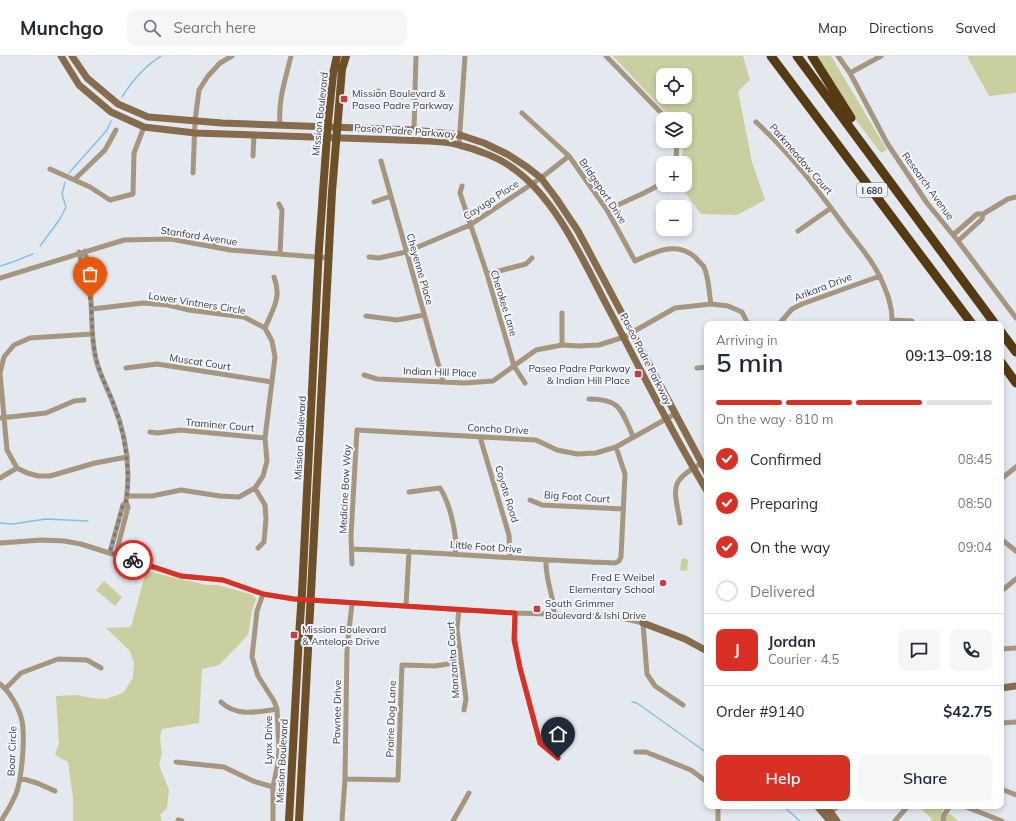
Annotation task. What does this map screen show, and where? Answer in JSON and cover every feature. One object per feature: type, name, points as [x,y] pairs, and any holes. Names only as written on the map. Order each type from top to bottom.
[{"type":"highway","name":"I 680","points":[[770,56],[970,321]]},
{"type":"highway","name":"I 680","points":[[797,56],[993,321]]},
{"type":"highway","points":[[812,56],[852,120],[859,138]]},
{"type":"highway","points":[[1004,336],[1016,352]]},
{"type":"highway","points":[[1004,366],[1016,383]]},
{"type":"main road","name":"Paseo Padre Parkway","points":[[61,56],[79,85],[111,112],[144,127],[195,133],[414,140],[459,145],[498,159],[514,168],[532,184],[555,212],[566,230],[624,337],[666,419],[704,486]]},
{"type":"main road","name":"Paseo Padre Parkway","points":[[72,56],[87,78],[118,104],[148,117],[195,121],[414,130],[460,135],[484,143],[507,154],[527,167],[541,178],[578,232],[704,467]]},
{"type":"main road","name":"Mission Boulevard","points":[[289,821],[302,600],[319,257],[327,137],[333,74],[337,56]]},
{"type":"main road","name":"Mission Boulevard","points":[[299,821],[336,137],[342,70],[346,56]]},
{"type":"main road","points":[[643,623],[685,639],[704,649]]},
{"type":"main road","points":[[1004,688],[1016,686]]},
{"type":"main road","points":[[820,809],[836,821]]},
{"type":"street","points":[[193,173],[195,121],[199,90],[208,76],[220,64],[232,56]]},
{"type":"street","points":[[280,125],[278,110],[291,56]]},
{"type":"street","points":[[414,130],[416,56]]},
{"type":"street","points":[[459,145],[465,56]]},
{"type":"street","points":[[606,56],[660,112]]},
{"type":"street","name":"Research Avenue","points":[[838,56],[850,73],[887,143],[927,203],[958,241],[1016,318]]},
{"type":"street","points":[[850,73],[881,56]]},
{"type":"street","points":[[378,91],[385,95],[415,97]]},
{"type":"street","name":"Bridgeport Drive","points":[[522,113],[569,156],[607,210],[635,261],[660,250],[677,248],[691,254],[704,266],[711,304]]},
{"type":"street","name":"Parkmeadow Court","points":[[756,122],[774,138],[831,208],[869,259],[880,276],[890,299],[892,321]]},
{"type":"street","points":[[50,169],[75,179],[110,200],[133,194],[134,153],[144,127]]},
{"type":"street","points":[[75,179],[105,150],[116,130]]},
{"type":"street","points":[[253,156],[254,135]]},
{"type":"street","name":"Cayuga Place","points":[[369,257],[379,258],[406,252],[470,226],[541,178],[569,156]]},
{"type":"street","name":"Cheyenne Place","points":[[381,162],[443,381]]},
{"type":"street","name":"Cherokee Lane","points":[[462,186],[460,193],[487,274],[514,366],[525,383]]},
{"type":"street","points":[[607,210],[656,187]]},
{"type":"street","points":[[374,202],[391,196]]},
{"type":"street","points":[[953,235],[977,214],[983,214],[1008,199],[1016,197]]},
{"type":"street","points":[[279,204],[282,210],[280,254]]},
{"type":"street","points":[[798,231],[831,208]]},
{"type":"street","points":[[958,241],[982,219],[983,214]]},
{"type":"street","name":"Stanford Avenue","points":[[0,278],[79,252],[124,240],[154,238],[171,239],[230,250],[329,258]]},
{"type":"street","points":[[214,238],[214,247]]},
{"type":"street","points":[[85,251],[91,282],[89,288]]},
{"type":"street","points":[[79,252],[89,288],[92,308],[92,334],[97,363],[114,405],[123,433],[127,457],[128,473],[126,502],[123,505],[110,552]]},
{"type":"street","points":[[487,274],[526,264],[532,258]]},
{"type":"street","name":"Arikara Drive","points":[[782,321],[792,309],[802,304],[880,276]]},
{"type":"street","points":[[127,496],[152,496],[181,490],[220,496],[239,497],[255,488],[263,476],[267,460],[265,438],[276,356],[272,341],[265,328],[278,298],[277,284],[274,277]]},
{"type":"street","name":"Lower Vintners Circle","points":[[92,308],[143,303],[168,305],[189,310],[244,317],[265,328]]},
{"type":"street","name":"Indian Hill Place","points":[[364,375],[377,379],[465,383],[493,381],[536,350],[562,345],[599,345],[624,337],[675,308],[711,304],[728,306],[742,312],[746,321]]},
{"type":"street","points":[[562,313],[562,345]]},
{"type":"street","points":[[366,316],[397,320],[424,315]]},
{"type":"street","points":[[92,334],[30,338],[14,345],[2,357],[0,373],[2,418],[7,450],[17,468],[38,476],[50,476],[95,463],[127,457]]},
{"type":"street","name":"Muscat Court","points":[[126,368],[157,364],[272,382]]},
{"type":"street","points":[[697,368],[704,367]]},
{"type":"street","points":[[589,399],[611,401],[617,406],[633,436]]},
{"type":"street","points":[[2,418],[46,414],[74,401],[84,400]]},
{"type":"street","name":"Concho Drive","points":[[357,430],[536,440],[557,450],[577,454],[596,453],[616,447],[633,436],[675,414]]},
{"type":"street","name":"Traminer Court","points":[[150,432],[158,433],[180,430],[265,438]]},
{"type":"street","name":"Medicine Bow Way","points":[[352,564],[351,536],[357,430]]},
{"type":"street","name":"Coyote Road","points":[[480,437],[509,534],[510,557]]},
{"type":"street","points":[[616,447],[625,474],[623,509]]},
{"type":"street","points":[[680,523],[675,488],[679,478],[702,463]]},
{"type":"street","points":[[1004,477],[1016,467]]},
{"type":"street","points":[[0,478],[17,468]]},
{"type":"street","points":[[255,488],[265,505],[266,519],[264,542],[258,548]]},
{"type":"street","points":[[409,492],[440,488],[444,495],[456,535],[455,554]]},
{"type":"street","name":"Big Foot Court","points":[[530,500],[542,505],[623,509]]},
{"type":"street","points":[[116,554],[128,507],[126,502]]},
{"type":"street","name":"Little Foot Drive","points":[[352,549],[510,557],[546,561],[614,563],[619,561],[621,557],[623,509]]},
{"type":"street","points":[[0,543],[42,540],[64,541],[81,544],[110,552],[181,576],[223,580],[263,594],[302,600],[515,613],[613,616],[643,623],[647,674],[655,686],[683,705]]},
{"type":"street","points":[[1004,541],[1016,549]]},
{"type":"street","points":[[406,606],[409,551]]},
{"type":"street","points":[[546,561],[546,576],[553,602],[554,614]]},
{"type":"street","points":[[1004,589],[1016,579]]},
{"type":"street","name":"Lynx Drive","points":[[263,594],[257,611],[252,657],[258,676],[274,701],[277,709],[279,749],[273,787],[273,821]]},
{"type":"street","name":"Pawnee Drive","points":[[342,821],[345,779],[347,649],[352,603]]},
{"type":"street","name":"Manzanita Court","points":[[458,609],[457,629],[466,699],[464,710]]},
{"type":"street","points":[[515,613],[514,640],[540,743],[558,758]]},
{"type":"street","points":[[1004,649],[1016,648]]},
{"type":"street","points":[[6,688],[21,673],[58,659],[87,660],[101,668]]},
{"type":"street","name":"Prairie Dog Lane","points":[[345,779],[398,780],[402,665],[435,666],[461,662]]},
{"type":"street","name":"Boar Circle","points":[[0,684],[6,688],[21,717],[23,731],[20,778],[16,793],[1,821]]},
{"type":"street","points":[[220,702],[227,708],[251,713],[277,709]]},
{"type":"street","points":[[1004,723],[1016,722]]},
{"type":"street","points":[[636,752],[646,752],[691,770],[704,780]]},
{"type":"street","points":[[176,762],[224,767],[253,781],[273,787]]},
{"type":"street","points":[[20,778],[38,783],[55,791]]},
{"type":"street","points":[[1004,790],[1016,794]]},
{"type":"street","points":[[453,821],[469,793]]},
{"type":"street","points":[[718,809],[718,821]]},
{"type":"street","points":[[829,817],[836,809]]},
{"type":"street","points":[[895,821],[905,809]]},
{"type":"street","points":[[943,821],[944,815],[948,809]]},
{"type":"street","points":[[972,809],[1002,821]]},
{"type":"green space","points":[[613,56],[743,56],[750,80],[738,91],[752,162],[765,200],[737,215],[701,214],[692,200],[684,192],[692,192],[692,156],[682,156],[682,148],[692,148],[692,112],[665,112],[658,104],[692,104],[692,68],[656,68],[656,102]]},
{"type":"green space","points":[[817,56],[831,56],[887,150],[881,153],[852,115]]},
{"type":"green space","points":[[967,56],[1016,56],[1016,93],[989,96]]},
{"type":"green space","points":[[682,558],[688,560],[687,571],[680,570]]},
{"type":"green space","points":[[146,571],[207,585],[218,585],[253,595],[256,599],[252,611],[248,635],[219,665],[202,669],[199,723],[162,729],[160,738],[162,754],[159,765],[169,790],[167,808],[160,815],[162,821],[73,821],[73,798],[68,762],[55,755],[59,743],[56,696],[76,695],[106,699],[123,693],[133,678],[134,663],[130,651],[106,628],[131,627]]},
{"type":"green space","points":[[104,581],[122,597],[115,606],[96,590]]},
{"type":"green space","points":[[921,809],[943,809],[941,813],[950,814],[959,821],[930,821],[932,819]]},
{"type":"waterway","points":[[122,97],[139,74],[161,56]]},
{"type":"waterway","points":[[69,173],[107,130],[111,121]]},
{"type":"waterway","points":[[40,246],[60,219],[66,207],[62,194],[65,182]]},
{"type":"waterway","points":[[0,266],[33,254]]},
{"type":"waterway","points":[[0,523],[13,524],[46,519],[88,521]]},
{"type":"waterway","points":[[632,702],[637,703],[704,751]]},
{"type":"waterway","points":[[786,809],[800,821]]},
{"type":"way so far","points":[[90,298],[92,308],[92,334],[97,363],[114,405],[123,433],[127,457],[128,473],[126,502],[123,505],[110,552],[133,560]]},
{"type":"place","name":"Mission Boulevard & Paseo Padre Parkway","points":[[344,99]]},
{"type":"place","name":"Paseo Padre Parkway & Indian Hill Place","points":[[638,374]]},
{"type":"place","name":"Fred E Weibel Elementary School","points":[[663,583]]},
{"type":"place","name":"South Grimmer Boulevard & Ishi Drive","points":[[537,609]]},
{"type":"place","name":"Mission Boulevard & Antelope Drive","points":[[294,635]]},
{"type":"route","points":[[133,560],[181,576],[223,580],[263,594],[294,599],[515,613],[514,640],[540,743],[558,758]]}]
